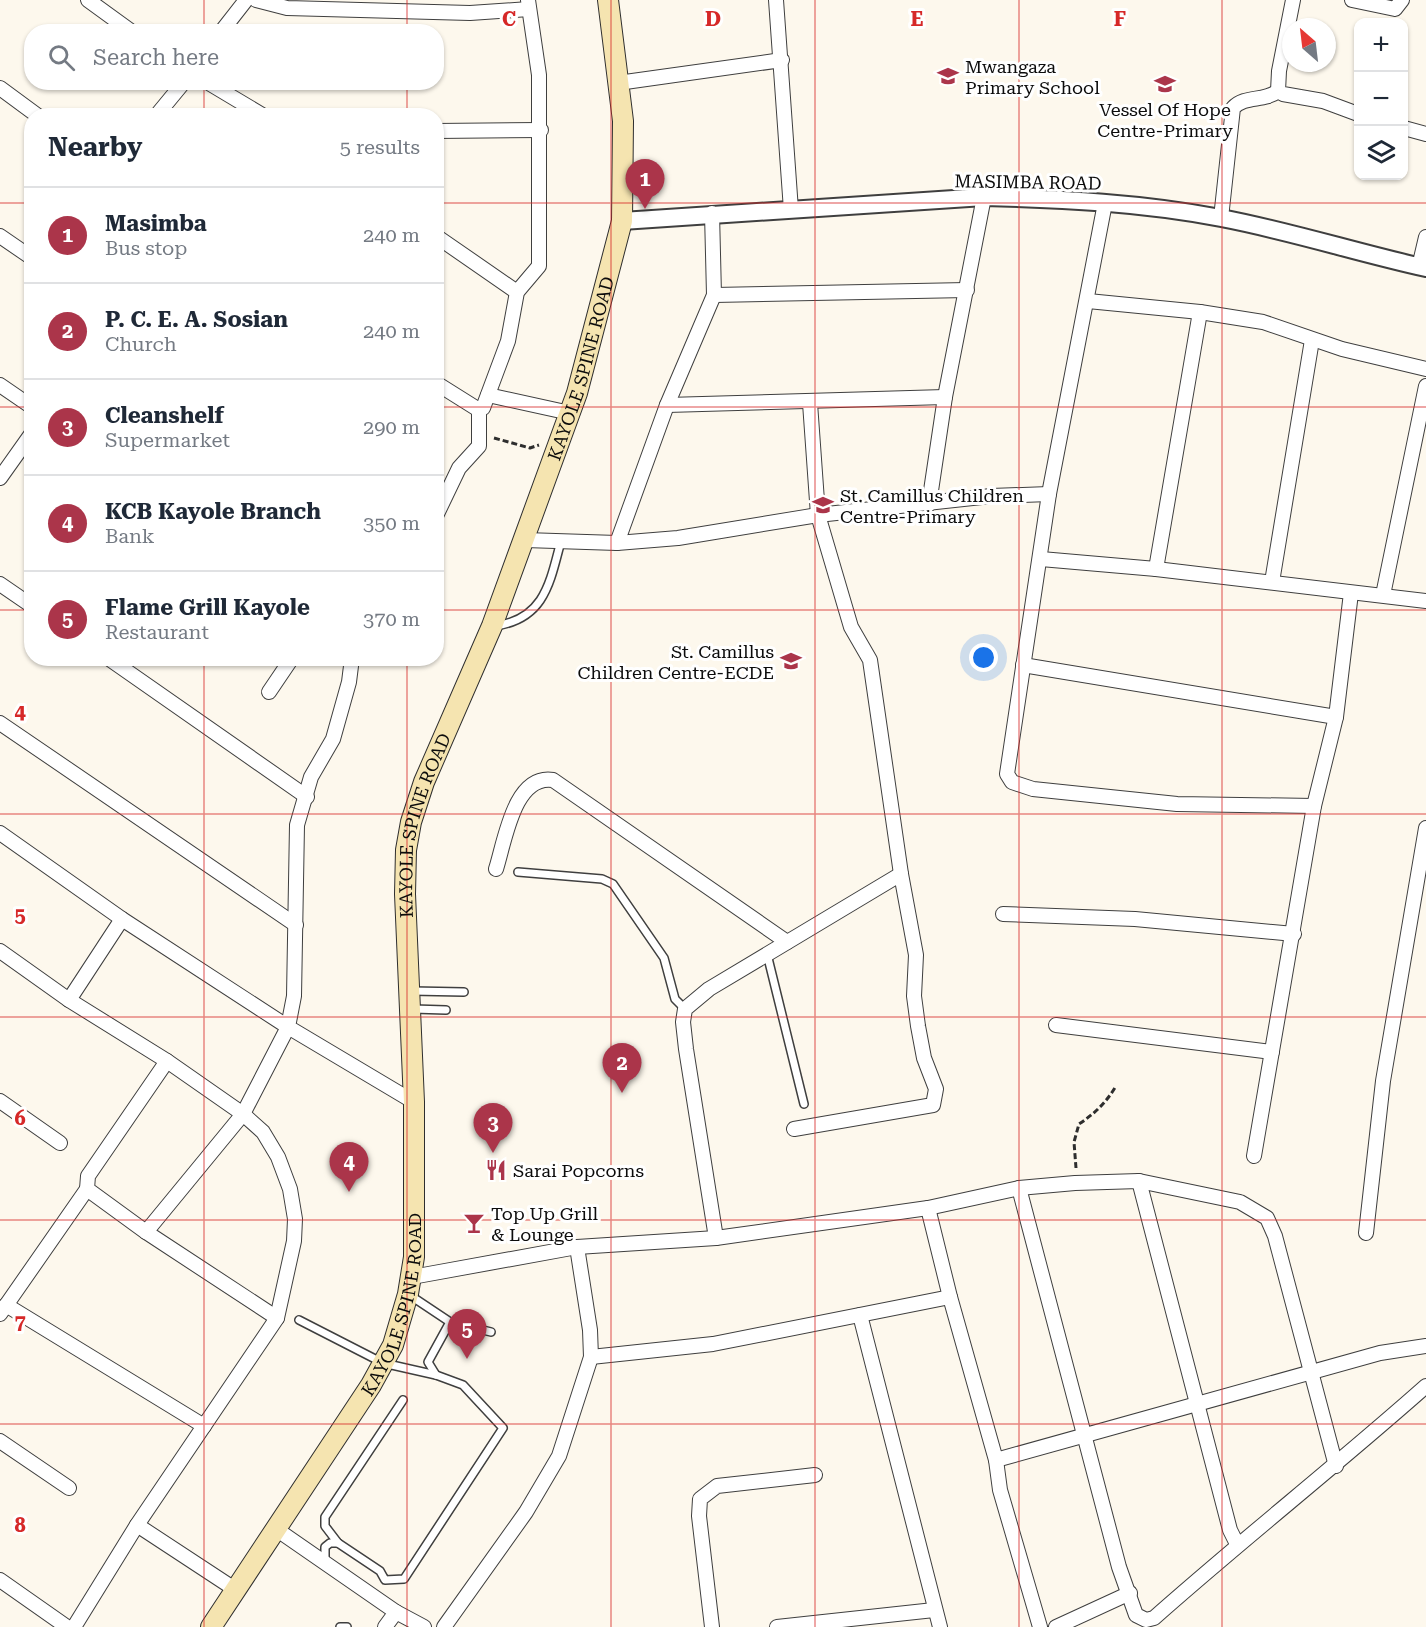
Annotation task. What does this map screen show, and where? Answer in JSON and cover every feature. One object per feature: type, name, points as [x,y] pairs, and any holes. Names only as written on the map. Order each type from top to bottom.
[{"type":"main road","name":"KAYOLE SPINE ROAD","points":[[211,1627],[383,1363],[393,1345],[410,1286],[416,1231],[414,1102],[405,894],[406,850],[411,822],[424,782],[492,626],[570,413],[622,221],[623,121],[608,0]]},
{"type":"street","points":[[88,0],[121,24]]},
{"type":"street","points":[[227,24],[246,0]]},
{"type":"street","points":[[256,0],[287,8],[470,13],[529,4],[539,75],[541,130],[538,266],[517,292],[508,341],[488,395],[479,410],[478,446],[459,468],[444,499]]},
{"type":"street","points":[[776,0],[782,60],[790,210]]},
{"type":"street","points":[[1221,218],[1233,108],[1244,100],[1270,98],[1278,91],[1293,0]]},
{"type":"street","points":[[1352,0],[1395,9],[1402,0]]},
{"type":"street","points":[[618,83],[782,60]]},
{"type":"street","points":[[0,88],[27,108]]},
{"type":"street","points":[[163,108],[177,90]]},
{"type":"street","points":[[220,90],[251,108]]},
{"type":"street","points":[[1278,91],[1323,101],[1354,112]]},
{"type":"street","points":[[1408,129],[1426,134]]},
{"type":"street","points":[[444,131],[541,130]]},
{"type":"street","points":[[929,504],[945,397],[984,197]]},
{"type":"street","name":"MASIMBA ROAD","points":[[622,221],[712,213],[984,197],[1105,203],[1221,218],[1422,267]]},
{"type":"street","points":[[1105,203],[1088,301],[1049,494],[1041,559],[1007,767],[1012,782],[1033,789],[1177,804],[1314,806]]},
{"type":"street","points":[[616,543],[666,405],[714,295],[712,213]]},
{"type":"street","points":[[0,237],[24,253]]},
{"type":"street","points":[[1422,267],[1426,237]]},
{"type":"street","points":[[444,242],[517,292]]},
{"type":"street","points":[[714,295],[967,290]]},
{"type":"street","points":[[1088,301],[1200,312],[1263,322],[1312,340],[1426,369]]},
{"type":"street","points":[[1156,568],[1200,312]]},
{"type":"street","points":[[1272,582],[1312,340]]},
{"type":"street","points":[[0,386],[24,402]]},
{"type":"street","points":[[1383,595],[1426,386]]},
{"type":"street","points":[[444,388],[479,410]]},
{"type":"street","points":[[488,395],[570,413]]},
{"type":"street","points":[[666,405],[945,397]]},
{"type":"street","points":[[794,1129],[933,1105],[936,1089],[924,1058],[918,1026],[914,996],[916,955],[901,874],[870,660],[851,627],[818,515],[810,402]]},
{"type":"street","points":[[0,478],[24,444]]},
{"type":"street","points":[[525,540],[616,543],[678,538],[818,515],[991,496],[1049,494]]},
{"type":"street","points":[[1041,559],[1156,568],[1426,601]]},
{"type":"street","points":[[0,584],[24,600]]},
{"type":"street","points":[[1254,1156],[1294,934],[1314,806],[1336,717],[1351,593]]},
{"type":"street","points":[[1023,665],[1336,717]]},
{"type":"street","points":[[119,666],[307,797]]},
{"type":"street","points":[[269,692],[287,666]]},
{"type":"street","points":[[146,1232],[243,1114],[288,1027],[294,996],[297,825],[311,777],[333,739],[349,682],[351,666]]},
{"type":"street","points":[[0,723],[296,925]]},
{"type":"street","points":[[496,869],[521,794],[531,785],[544,779],[553,780],[787,942]]},
{"type":"street","points":[[1366,1233],[1383,1081],[1426,828]]},
{"type":"street","points":[[0,833],[122,919],[288,1027],[414,1102]]},
{"type":"street","points":[[716,1238],[686,1049],[683,1022],[685,1009],[695,998],[901,874]]},
{"type":"street","points":[[1003,914],[1135,919],[1294,934]]},
{"type":"street","points":[[69,1000],[122,919]]},
{"type":"street","points":[[0,951],[69,1000],[166,1061],[243,1114],[263,1132],[278,1157],[290,1190],[295,1220],[294,1241],[277,1318],[137,1526],[74,1627]]},
{"type":"street","points":[[1056,1025],[1272,1052]]},
{"type":"street","points":[[166,1061],[88,1176],[87,1189],[3,1309],[204,1426]]},
{"type":"street","points":[[0,1101],[60,1143]]},
{"type":"street","points":[[1139,1182],[1230,1530],[1237,1544]]},
{"type":"street","points":[[410,1286],[577,1247],[716,1238],[928,1208],[1019,1188],[1075,1183],[1139,1182],[1240,1202],[1267,1218],[1275,1236],[1336,1466]]},
{"type":"street","points":[[1019,1188],[1119,1567],[1136,1615],[1146,1620],[1154,1618],[1237,1544],[1336,1466],[1426,1386]]},
{"type":"street","points":[[87,1189],[146,1232],[277,1318]]},
{"type":"street","points":[[928,1208],[950,1297],[996,1460],[1000,1490],[1040,1627]]},
{"type":"street","points":[[444,1627],[526,1512],[559,1456],[591,1357],[590,1330],[577,1247]]},
{"type":"street","points":[[591,1357],[713,1344],[950,1297]]},
{"type":"street","points":[[860,1314],[940,1627]]},
{"type":"street","points":[[996,1460],[1380,1353],[1426,1346]]},
{"type":"street","points":[[0,1441],[69,1488]]},
{"type":"street","points":[[712,1627],[699,1516],[700,1499],[717,1486],[815,1475]]},
{"type":"street","points":[[137,1526],[236,1590]]},
{"type":"street","points":[[276,1529],[396,1612],[424,1627]]},
{"type":"street","points":[[0,1580],[67,1627]]},
{"type":"street","points":[[1056,1627],[1130,1593]]},
{"type":"street","points":[[777,1627],[934,1610]]},
{"type":"street","points":[[385,1627],[396,1612]]},
{"type":"lane","points":[[492,626],[509,624],[525,616],[538,604],[549,586],[561,541]]},
{"type":"lane","points":[[518,873],[602,879],[614,884],[664,958],[675,999],[685,1009]]},
{"type":"lane","points":[[767,954],[804,1104]]},
{"type":"lane","points":[[410,1000],[464,992]]},
{"type":"lane","points":[[410,1000],[446,1010]]},
{"type":"lane","points":[[410,1286],[450,1322],[491,1332]]},
{"type":"lane","points":[[299,1320],[383,1363],[436,1375],[462,1384],[502,1428],[404,1579],[385,1580],[380,1570],[338,1543],[325,1527],[325,1517],[403,1400]]},
{"type":"lane","points":[[436,1375],[428,1362],[450,1322]]},
{"type":"lane","points":[[325,1563],[325,1547],[330,1543],[338,1543]]},
{"type":"lane","points":[[340,1627],[347,1627]]},
{"type":"path","points":[[491,437],[530,448],[548,442]]},
{"type":"path","points":[[1075,1183],[1077,1154],[1074,1142],[1079,1124],[1089,1120],[1116,1086]]},
{"type":"place","name":"Mwangaza Primary School","points":[[948,76]]},
{"type":"place","name":"Vessel Of Hope Centre-Primary","points":[[1165,84]]},
{"type":"place","name":"Masimba","points":[[645,209]]},
{"type":"place","name":"St. Camillus Children Centre-Primary","points":[[823,505]]},
{"type":"place","name":"St. Camillus Children Centre-ECDE","points":[[791,661]]},
{"type":"place","name":"P. C. E. A. Sosian","points":[[622,1093]]},
{"type":"place","name":"Cleanshelf","points":[[493,1153]]},
{"type":"place","name":"Sarai Popcorns","points":[[496,1170]]},
{"type":"place","name":"KCB Kayole Branch","points":[[349,1192]]},
{"type":"place","name":"Top Up Grill & Lounge","points":[[474,1223]]},
{"type":"place","name":"Flame Grill Kayole","points":[[467,1359]]}]
